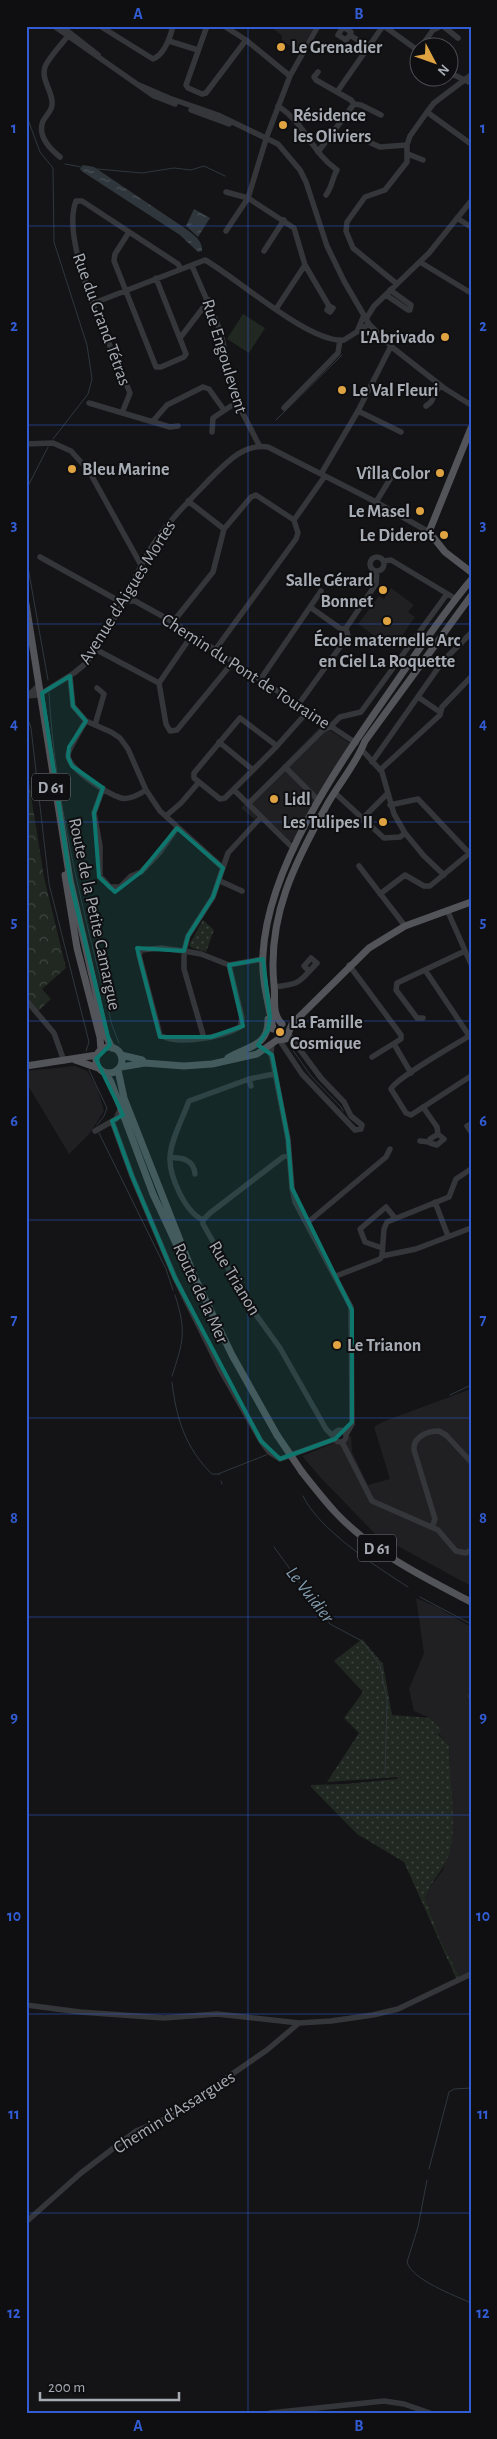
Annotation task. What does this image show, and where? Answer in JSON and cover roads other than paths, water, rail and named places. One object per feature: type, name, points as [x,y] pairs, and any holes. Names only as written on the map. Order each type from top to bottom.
[{"type":"main road","points":[[471,428],[429,532],[445,552],[471,572]]},
{"type":"main road","points":[[277,1042],[270,1016],[263,959],[275,892],[294,849],[319,801],[456,599],[471,580]]},
{"type":"main road","points":[[75,1060],[98,1068],[105,1073],[145,1062],[193,1066],[222,1062],[267,1051],[277,1042],[286,1039],[287,1028],[275,1014],[272,954],[284,893],[291,874],[335,793],[362,750],[360,741],[471,596]]},
{"type":"main road","points":[[456,599],[463,604]]},
{"type":"main road","name":"Route de la Petite Camargue","points":[[26,604],[77,948],[100,1038],[99,1053]]},
{"type":"main road","name":"Route de la Petite Camargue","points":[[26,613],[27,608]]},
{"type":"main road","name":"Route de la Petite Camargue","points":[[26,617],[70,880],[106,1036],[112,1048]]},
{"type":"main road","points":[[241,1058],[260,1047],[273,1031],[287,1028],[349,966],[378,941],[404,926],[448,912],[471,902]]},
{"type":"main road","points":[[222,1062],[262,1040],[268,1030],[270,1016]]},
{"type":"main road","points":[[26,1066],[75,1060],[112,1048],[121,1055],[145,1062]]},
{"type":"main road","points":[[98,1068],[99,1053]]},
{"type":"main road","points":[[119,1069],[121,1055]]},
{"type":"main road","name":"Route de la Mer","points":[[119,1069],[118,1080],[127,1107],[194,1276]]},
{"type":"main road","name":"Route de la Mer","points":[[105,1073],[112,1082],[162,1215],[232,1355],[276,1435],[302,1472],[337,1514],[365,1539],[391,1558],[471,1602]]},
{"type":"street","points":[[54,26],[155,94],[241,127],[278,144],[300,170],[310,189],[328,246],[344,281],[366,320],[391,346],[440,385],[471,405]]},
{"type":"street","points":[[61,26],[69,35]]},
{"type":"street","points":[[100,26],[153,59],[158,57],[169,42],[173,26]]},
{"type":"street","points":[[207,26],[186,85],[188,88],[202,94],[206,93],[246,40]]},
{"type":"street","points":[[224,26],[246,40],[290,76]]},
{"type":"street","points":[[226,231],[248,198],[266,139],[290,76],[318,26]]},
{"type":"street","points":[[337,92],[384,26],[410,43]]},
{"type":"street","points":[[432,28],[442,26],[458,38]]},
{"type":"street","points":[[60,157],[49,148],[42,129],[52,106],[51,95],[45,77],[45,67],[69,35]]},
{"type":"street","points":[[350,35],[368,47]]},
{"type":"street","points":[[169,42],[198,50]]},
{"type":"street","points":[[318,72],[314,77],[316,80],[354,104],[361,105],[381,115]]},
{"type":"street","points":[[397,284],[353,248],[346,231],[347,222],[365,197],[385,190],[407,162],[407,145],[410,136],[434,103],[471,75]]},
{"type":"street","points":[[460,78],[471,83]]},
{"type":"street","points":[[318,152],[354,104]]},
{"type":"street","points":[[278,106],[294,117],[324,160],[337,170],[334,175],[334,184],[326,195]]},
{"type":"street","points":[[427,112],[471,144]]},
{"type":"street","points":[[371,143],[380,147],[407,145]]},
{"type":"street","points":[[408,154],[423,160]]},
{"type":"street","points":[[226,192],[248,198],[294,228],[305,265],[329,306]]},
{"type":"street","name":"Rue du Grand Tétras","points":[[122,413],[130,393],[80,264],[72,224],[76,201],[82,201],[178,264],[180,269]]},
{"type":"street","points":[[94,303],[205,260],[276,309],[318,334],[332,340],[340,340],[357,332],[374,306],[420,262],[471,201]]},
{"type":"street","points":[[457,218],[471,227]]},
{"type":"street","points":[[264,251],[284,220]]},
{"type":"street","points":[[129,232],[114,254],[114,261],[156,367],[161,367],[184,358],[186,354],[156,278]]},
{"type":"street","points":[[420,262],[471,293]]},
{"type":"street","points":[[276,309],[305,265]]},
{"type":"street","name":"Rue Engoulevent","points":[[192,266],[209,300],[220,330],[236,402],[259,446]]},
{"type":"street","points":[[180,338],[209,300]]},
{"type":"street","points":[[361,309],[374,306]]},
{"type":"street","points":[[357,332],[366,320]]},
{"type":"street","points":[[284,408],[338,353],[340,340]]},
{"type":"street","points":[[294,520],[323,475],[391,346]]},
{"type":"street","points":[[426,406],[440,385]]},
{"type":"street","points":[[153,421],[167,404],[203,387],[209,389],[224,410]]},
{"type":"street","points":[[212,432],[212,421],[236,402]]},
{"type":"street","points":[[89,403],[170,427],[178,426]]},
{"type":"street","points":[[358,411],[401,432]]},
{"type":"street","points":[[26,444],[53,443],[72,451],[94,478],[141,565]]},
{"type":"street","points":[[259,446],[268,447],[376,502],[429,532]]},
{"type":"street","name":"Avenue d'Aigues Mortes","points":[[27,696],[70,676],[85,664],[160,534],[188,501],[234,456],[248,448],[259,446]]},
{"type":"street","points":[[376,502],[392,476]]},
{"type":"street","points":[[173,622],[213,572],[224,529],[251,497],[256,495],[294,520],[298,533],[296,539],[215,650]]},
{"type":"street","points":[[188,501],[224,529]]},
{"type":"street","points":[[377,571],[371,566],[372,559],[378,557],[384,562]]},
{"type":"street","points":[[40,558],[122,601]]},
{"type":"street","points":[[384,562],[391,560],[456,599]]},
{"type":"street","points":[[377,571],[383,569],[384,562]]},
{"type":"street","points":[[298,705],[348,636],[346,628],[376,584],[377,571]]},
{"type":"street","name":"Chemin du Pont de Touraine","points":[[128,590],[135,601],[173,622],[331,726],[360,741]]},
{"type":"street","points":[[260,680],[322,591]]},
{"type":"street","points":[[248,804],[323,730],[331,726],[340,717],[361,712],[447,594]]},
{"type":"street","name":"Chemin du Pont de Touraine","points":[[122,601],[135,601]]},
{"type":"street","points":[[310,607],[341,629],[346,628]]},
{"type":"street","points":[[372,762],[444,661],[471,634]]},
{"type":"street","points":[[192,635],[159,683],[166,724],[172,731],[178,730],[232,662]]},
{"type":"street","points":[[95,649],[159,683]]},
{"type":"street","points":[[70,676],[73,706],[86,721],[120,738],[128,749],[146,790],[160,811],[167,815],[176,828],[223,868]]},
{"type":"street","points":[[380,770],[440,712],[442,707],[471,677]]},
{"type":"street","points":[[95,725],[104,694],[97,688]]},
{"type":"street","points":[[418,697],[440,712]]},
{"type":"street","points":[[277,746],[240,718],[194,773],[194,778],[220,799],[225,798],[277,746],[308,711]]},
{"type":"street","points":[[86,721],[81,732],[69,747],[68,757],[72,766],[103,788],[126,798],[146,790]]},
{"type":"street","points":[[219,742],[253,770]]},
{"type":"street","points":[[362,750],[380,770],[390,805],[405,833],[424,856],[444,875]]},
{"type":"street","points":[[285,767],[319,801]]},
{"type":"street","points":[[167,815],[199,782]]},
{"type":"street","points":[[103,788],[94,814],[100,846],[100,876],[110,887],[120,887],[131,876],[141,872],[160,852],[176,828]]},
{"type":"street","points":[[234,790],[294,849]]},
{"type":"street","points":[[335,793],[384,838],[400,837],[405,833]]},
{"type":"street","points":[[363,818],[387,794]]},
{"type":"street","points":[[380,894],[401,876],[408,876],[427,887],[470,853],[418,800],[390,805]]},
{"type":"street","points":[[204,1038],[184,969],[184,951],[188,936],[203,916],[220,881],[228,853],[261,817]]},
{"type":"street","points":[[359,866],[404,926]]},
{"type":"street","points":[[220,881],[242,891]]},
{"type":"street","points":[[448,912],[471,964]]},
{"type":"street","points":[[229,965],[242,1023],[234,1031],[204,1038],[180,1039],[160,1035],[139,955],[143,948],[184,951],[204,955],[229,965],[263,959]]},
{"type":"street","points":[[423,1018],[417,1018],[395,986],[397,982],[465,951]]},
{"type":"street","points":[[349,966],[400,1035],[401,1039],[372,1057]]},
{"type":"street","points":[[425,970],[470,1037],[411,1073],[392,1086],[391,1089],[408,1114],[411,1115],[471,1076]]},
{"type":"street","points":[[274,987],[294,986],[309,971]]},
{"type":"street","points":[[26,1000],[54,1033],[64,1061]]},
{"type":"street","points":[[26,1012],[32,1008]]},
{"type":"street","points":[[277,1042],[314,1088],[355,1130],[361,1129],[362,1125],[351,1116],[344,1102],[317,1074],[287,1028]]},
{"type":"street","points":[[394,1044],[411,1073]]},
{"type":"street","points":[[267,1051],[274,1074],[289,1155],[295,1202],[336,1276],[352,1310],[352,1426],[339,1435],[372,1501],[438,1530],[453,1549],[461,1553],[471,1550]]},
{"type":"street","points":[[203,1220],[196,1217],[178,1192],[170,1158],[190,1100],[249,1079],[274,1074]]},
{"type":"street","points":[[249,1079],[251,1086]]},
{"type":"street","points":[[420,1142],[429,1142],[436,1145],[443,1141],[443,1138],[438,1134],[437,1127],[423,1107]]},
{"type":"street","points":[[94,1131],[114,1120],[121,1108]]},
{"type":"street","points":[[114,1120],[127,1125]]},
{"type":"street","name":"Route de la Mer","points":[[114,1120],[132,1176],[175,1278],[225,1379],[266,1449],[280,1460],[339,1435]]},
{"type":"street","points":[[471,1124],[467,1126],[471,1132]]},
{"type":"street","points":[[429,1142],[438,1134]]},
{"type":"street","points":[[307,1224],[386,1157],[390,1149]]},
{"type":"street","name":"Rue Trianon","points":[[289,1155],[283,1157],[203,1220],[249,1305],[280,1348],[325,1427],[339,1435]]},
{"type":"street","points":[[170,1158],[189,1160],[195,1169],[195,1174]]},
{"type":"street","points":[[382,1256],[386,1225],[395,1218],[449,1197],[456,1179],[471,1169]]},
{"type":"street","points":[[435,1202],[448,1236]]},
{"type":"street","points":[[382,1248],[365,1242],[360,1229],[386,1207],[395,1218]]},
{"type":"street","points":[[336,1276],[380,1259],[382,1256],[416,1249],[471,1228]]},
{"type":"street","points":[[432,1527],[435,1519],[414,1450],[416,1441],[421,1436],[439,1431],[446,1435],[471,1462]]},
{"type":"street","points":[[26,2005],[128,2016],[164,2018],[217,2014],[299,2022],[331,2022],[398,2009],[419,2001],[455,1980],[471,1974]]},
{"type":"street","name":"Chemin d'Assargues","points":[[26,2222],[81,2173],[136,2131],[165,2119],[191,2102],[267,2050],[299,2022]]},
{"type":"street","points":[[270,2413],[384,2401],[404,2404],[430,2413]]},
{"type":"water","points":[[83,165],[94,167],[186,229],[199,241],[202,251],[198,252],[180,235],[83,172],[80,169]]},
{"type":"water","points":[[194,209],[210,218],[198,237],[186,226]]},
{"type":"waterway","points":[[26,114],[40,152],[53,168],[54,242],[87,345],[92,379],[88,394],[53,439]]},
{"type":"waterway","points":[[65,164],[81,167]]},
{"type":"waterway","points":[[97,169],[142,173],[174,168],[191,170],[204,166],[225,176]]},
{"type":"waterway","points":[[276,420],[342,355]]},
{"type":"waterway","points":[[26,490],[48,447]]},
{"type":"waterway","points":[[26,556],[48,680]]},
{"type":"waterway","points":[[49,693],[52,735],[64,819],[112,1025],[119,1043]]},
{"type":"waterway","points":[[26,714],[31,728],[49,884],[89,1042],[86,1051]]},
{"type":"waterway","points":[[292,1049],[311,1076],[343,1111]]},
{"type":"waterway","points":[[89,1070],[107,1108],[97,1125]]},
{"type":"waterway","points":[[99,1133],[166,1269],[173,1290]]},
{"type":"waterway","points":[[172,1376],[182,1337],[181,1318],[175,1295]]},
{"type":"waterway","points":[[172,1382],[176,1407],[183,1431],[195,1454],[212,1474],[218,1474],[266,1455]]},
{"type":"waterway","points":[[450,1395],[471,1385]]},
{"type":"waterway","points":[[303,1496],[311,1509],[335,1534],[365,1558],[408,1587]]},
{"type":"waterway","name":"Le Vuidier","points":[[274,1547],[330,1624],[362,1641],[380,1665],[387,1700],[385,1774]]},
{"type":"waterway","points":[[420,1597],[471,1624]]},
{"type":"waterway","points":[[429,2169],[449,2092],[454,2089],[471,2088]]},
{"type":"waterway","points":[[427,2180],[418,2227],[407,2262],[410,2269],[425,2281],[471,2303]]},
{"type":"place","name":"Le Grenadier","points":[[281,47]]},
{"type":"place","name":"Résidence les Oliviers","points":[[283,125]]},
{"type":"place","name":"L'Abrivado","points":[[445,337]]},
{"type":"place","name":"Le Val Fleuri","points":[[342,390]]},
{"type":"place","name":"Bleu Marine","points":[[72,469]]},
{"type":"place","name":"Vîlla Color","points":[[440,473]]},
{"type":"place","name":"Le Masel","points":[[420,511]]},
{"type":"place","name":"Le Diderot","points":[[444,535]]},
{"type":"place","name":"Salle Gérard Bonnet","points":[[383,590]]},
{"type":"place","name":"École maternelle Arc en Ciel La Roquette","points":[[387,621]]},
{"type":"place","name":"Lidl","points":[[274,799]]},
{"type":"place","name":"Les Tulipes II","points":[[383,822]]},
{"type":"place","name":"La Famille Cosmique","points":[[280,1032]]},
{"type":"place","name":"Le Trianon","points":[[337,1345]]}]
